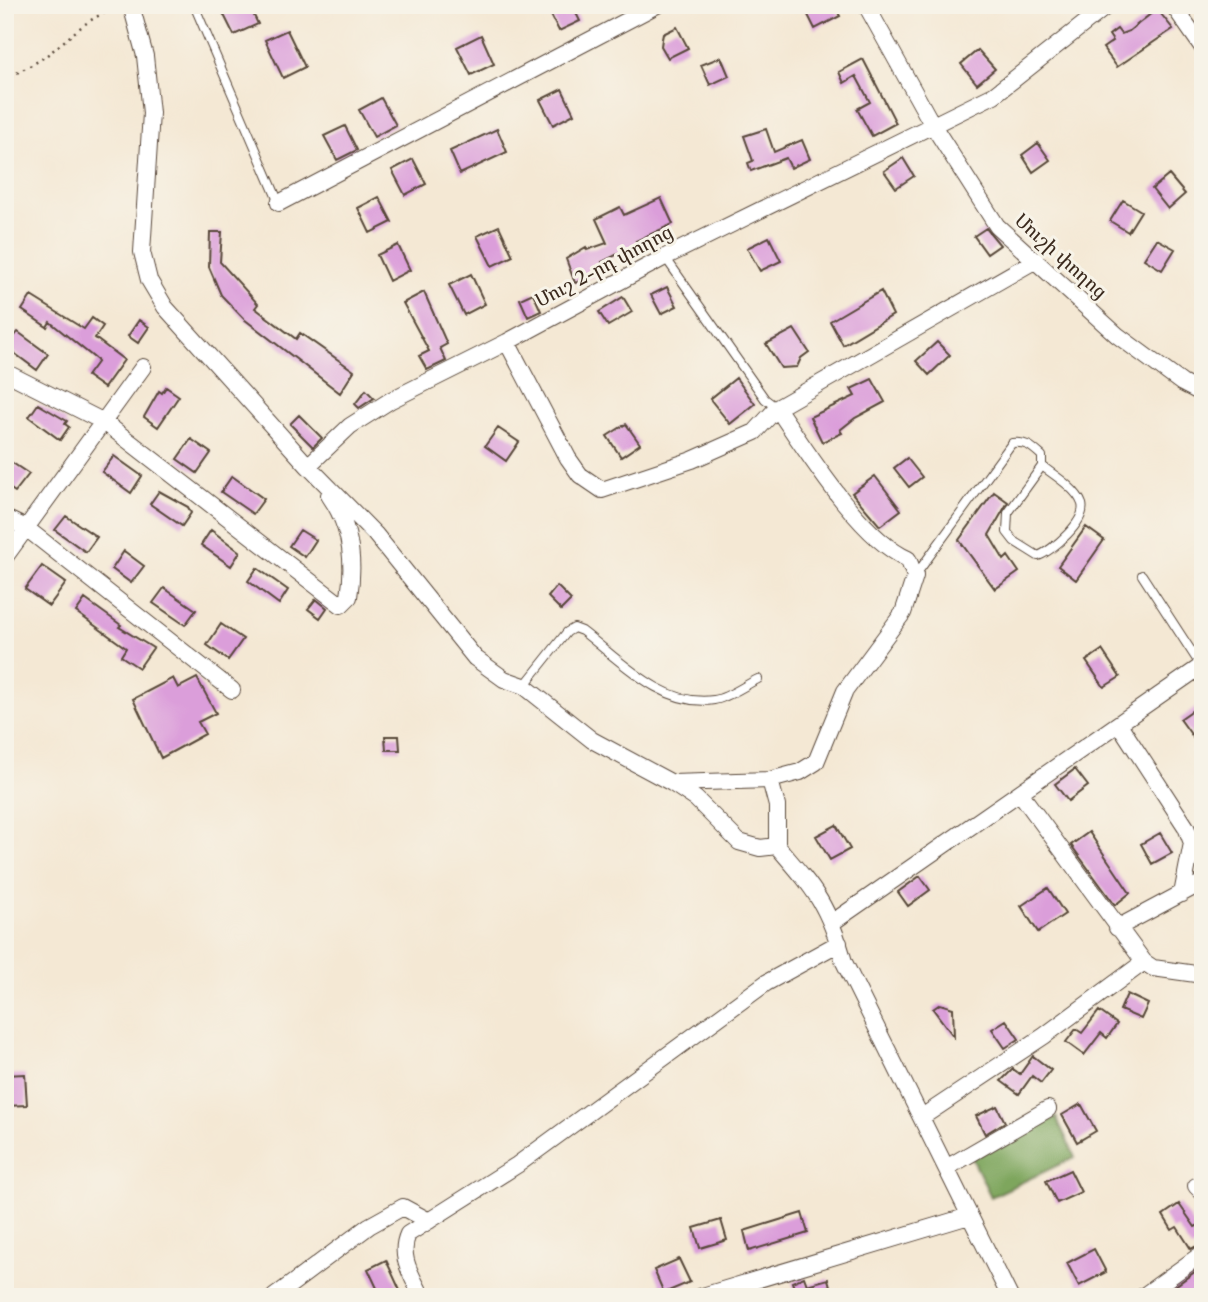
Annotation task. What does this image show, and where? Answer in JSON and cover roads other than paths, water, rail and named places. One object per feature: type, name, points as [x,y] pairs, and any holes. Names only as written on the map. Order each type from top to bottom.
[{"type":"street","points":[[279,203],[657,5]]},
{"type":"street","name":"Մուշի փողոց","points":[[866,5],[932,124],[997,226],[1117,335],[1182,383],[1203,394]]},
{"type":"street","name":"Մուշ 2-րդ փողոց","points":[[309,466],[349,426],[391,400],[507,342],[665,257],[994,95],[1108,5]]},
{"type":"street","points":[[1173,5],[1203,48]]},
{"type":"street","points":[[131,6],[145,56],[151,113],[141,235],[144,265],[149,280],[165,307],[374,534],[475,658],[504,679],[524,686],[592,740],[696,799],[739,842],[760,848],[777,846]]},
{"type":"street","points":[[507,342],[568,458],[580,475],[602,490],[692,460],[755,432],[777,408],[1036,260]]},
{"type":"street","points":[[5,557],[143,367]]},
{"type":"street","points":[[5,372],[104,422],[341,605],[349,597],[352,581],[349,537],[340,510],[309,466]]},
{"type":"street","points":[[672,783],[770,780],[800,772],[816,762],[845,691],[903,613],[915,576],[908,559],[890,551],[826,478],[777,408]]},
{"type":"street","points":[[5,518],[26,528],[232,690]]},
{"type":"street","points":[[833,922],[1202,665]]},
{"type":"street","points":[[1119,723],[1186,827],[1192,843],[1182,894]]},
{"type":"street","points":[[770,780],[777,806],[777,846],[817,892],[833,922],[844,962],[948,1167],[969,1216],[1010,1297]]},
{"type":"street","points":[[1020,793],[1116,928],[1144,962],[1153,968],[1203,975]]},
{"type":"street","points":[[1116,928],[1203,882]]},
{"type":"street","points":[[422,1297],[405,1262],[403,1245],[408,1234],[517,1165],[766,983],[839,943]]},
{"type":"street","points":[[922,1116],[1044,1036],[1144,962]]},
{"type":"street","points":[[948,1167],[1048,1109]]},
{"type":"street","points":[[274,1297],[369,1226],[403,1207],[429,1221]]},
{"type":"street","points":[[699,1297],[969,1216]]},
{"type":"street","points":[[1142,1297],[1203,1253]]},
{"type":"lane","points":[[194,5],[279,203]]},
{"type":"lane","points":[[665,257],[765,399],[777,408]]},
{"type":"lane","points":[[915,576],[1012,443],[1021,442],[1030,446],[1042,456],[1042,466],[1006,521],[1007,532],[1014,541],[1038,556],[1071,531],[1082,513],[1082,504],[1076,495],[1042,466]]},
{"type":"lane","points":[[1142,575],[1202,665]]},
{"type":"lane","points":[[524,686],[566,632],[574,628],[662,691],[683,698],[714,700],[758,679]]}]
